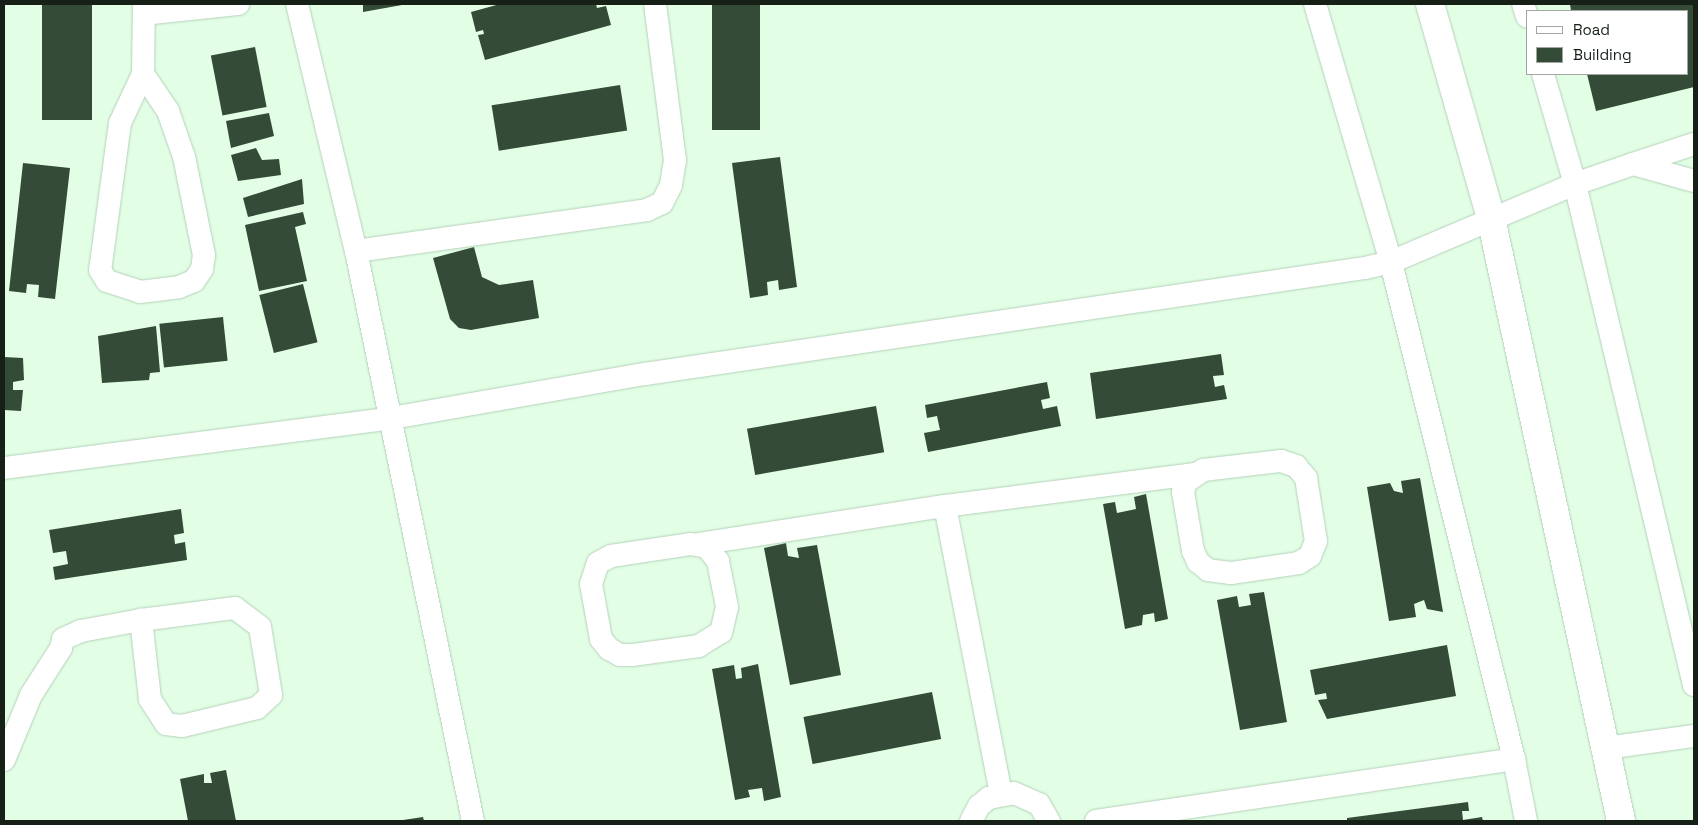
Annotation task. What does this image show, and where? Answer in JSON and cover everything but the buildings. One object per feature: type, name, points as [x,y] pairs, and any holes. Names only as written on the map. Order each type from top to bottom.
[{"type":"main road","points":[[1430,4],[1491,218],[1621,821]]},
{"type":"street","points":[[143,74],[168,111],[184,157],[204,255],[202,269],[194,281],[178,287],[140,292],[107,281],[100,270],[120,123],[143,74],[144,9],[238,4]]},
{"type":"street","points":[[297,4],[356,251],[392,418],[473,821]]},
{"type":"street","points":[[356,251],[647,210],[662,203],[671,185],[675,160],[655,4]]},
{"type":"street","points":[[1315,4],[1392,262],[1514,759],[1526,821]]},
{"type":"street","points":[[1543,75],[1575,184],[1694,685]]},
{"type":"street","points":[[4,468],[392,418],[645,374],[1392,262],[1491,218],[1575,184],[1694,144]]},
{"type":"street","points":[[1633,164],[1694,182]]},
{"type":"street","points":[[699,544],[714,553],[718,561],[727,607],[721,632],[699,646],[632,655],[620,654],[609,649],[599,633],[591,584],[598,563],[611,556],[946,506],[1194,474],[1273,461],[1296,466],[1308,486],[1316,541],[1310,556],[1299,563],[1231,573],[1208,570],[1198,562],[1193,551],[1184,502],[1185,487],[1194,474]]},
{"type":"street","points":[[946,506],[1001,793]]},
{"type":"street","points":[[4,760],[30,695],[61,648],[63,639],[81,631],[140,620],[235,608],[248,615],[260,627],[271,695],[257,708],[182,726],[166,724],[150,699],[140,620]]},
{"type":"street","points":[[1606,748],[1694,736]]},
{"type":"street","points":[[1096,821],[1514,759]]},
{"type":"street","points":[[971,821],[979,806],[1001,793],[1027,796],[1039,804],[1049,821]]}]
